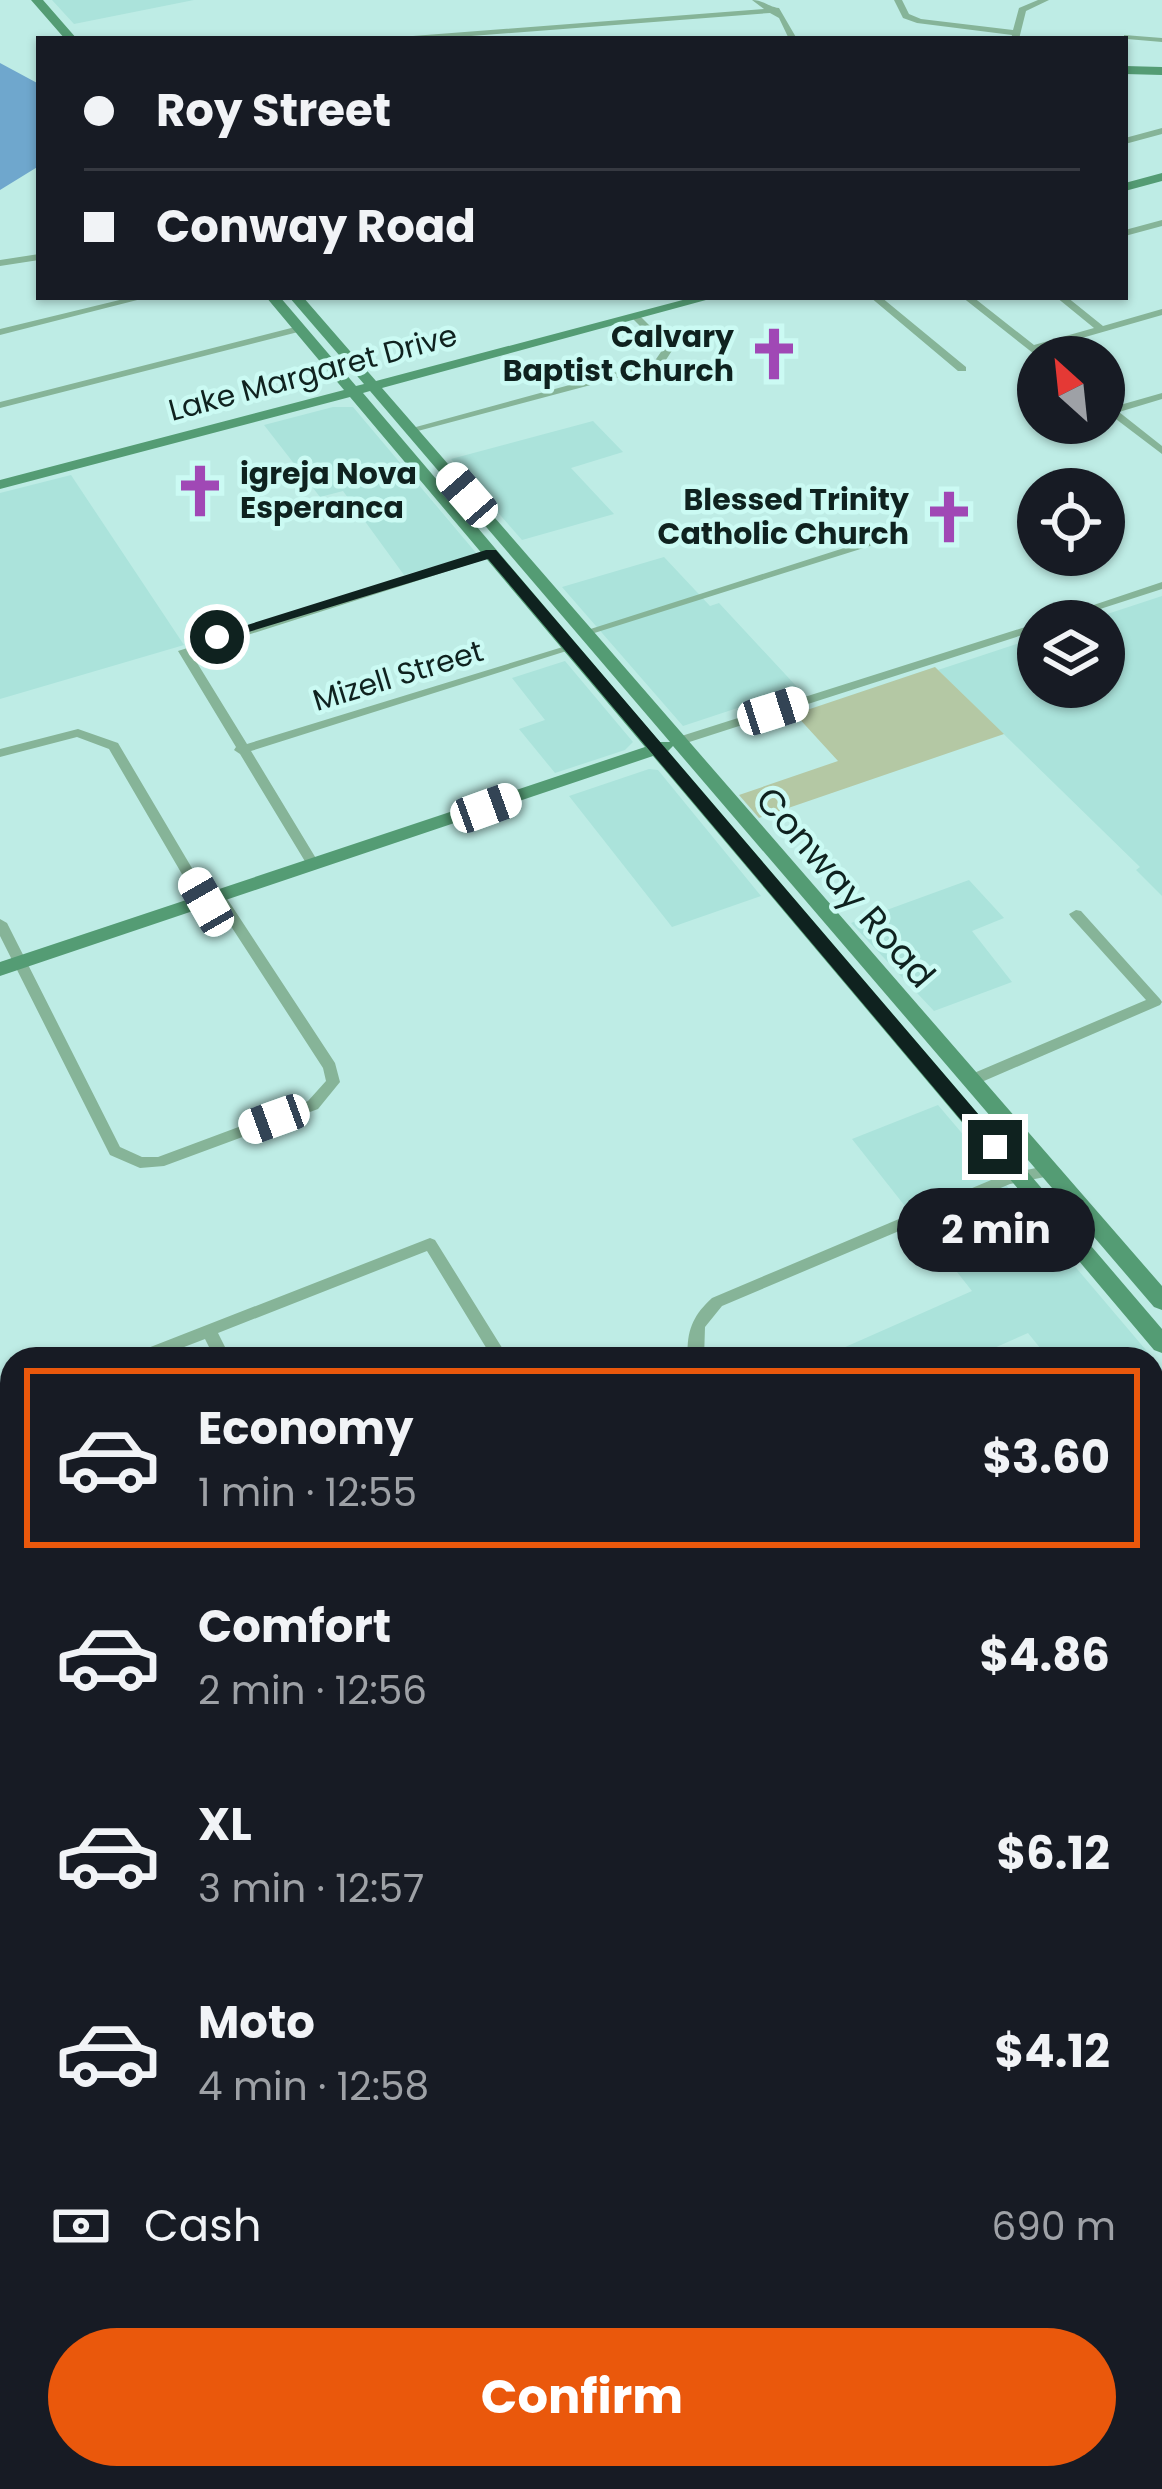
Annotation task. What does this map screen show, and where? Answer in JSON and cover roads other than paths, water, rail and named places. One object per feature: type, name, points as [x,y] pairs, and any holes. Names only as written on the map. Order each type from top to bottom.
[{"type":"main road","points":[[18,0],[49,36]]},
{"type":"main road","points":[[37,0],[68,36]]},
{"type":"main road","points":[[1128,70],[1162,71]]},
{"type":"main road","points":[[1128,186],[1162,177]]},
{"type":"main road","name":"Conway Road","points":[[275,300],[1162,1344]]},
{"type":"main road","name":"Conway Road","points":[[299,300],[1162,1301]]},
{"type":"main road","name":"Lake Margaret Drive","points":[[0,485],[698,300]]},
{"type":"main road","points":[[538,610],[584,633]]},
{"type":"main road","points":[[0,969],[676,742]]},
{"type":"main road","points":[[895,1029],[948,1072],[972,1080]]},
{"type":"main road","points":[[1113,1286],[1162,1325]]},
{"type":"street","points":[[756,0],[776,10],[791,36]]},
{"type":"street","points":[[898,0],[905,16],[920,21],[1016,36],[1022,10],[1039,1]]},
{"type":"street","points":[[507,36],[776,10]]},
{"type":"street","points":[[1128,37],[1162,40]]},
{"type":"street","points":[[1128,138],[1162,131]]},
{"type":"street","points":[[1128,232],[1162,223]]},
{"type":"street","points":[[0,262],[36,257]]},
{"type":"street","points":[[0,332],[132,300]]},
{"type":"street","points":[[879,300],[962,369]]},
{"type":"street","points":[[971,300],[1017,337]]},
{"type":"street","points":[[1065,300],[1102,330]]},
{"type":"street","points":[[1085,336],[1162,313]]},
{"type":"street","points":[[410,430],[658,364],[668,349],[635,316]]},
{"type":"street","points":[[0,405],[299,329]]},
{"type":"street","points":[[1125,404],[1162,396]]},
{"type":"street","points":[[1125,422],[1162,451]]},
{"type":"street","points":[[584,633],[866,544]]},
{"type":"street","points":[[314,865],[184,659],[184,651],[193,644],[491,554]]},
{"type":"street","points":[[1116,600],[1162,585]]},
{"type":"street","points":[[676,742],[1017,633]]},
{"type":"street","name":"Mizell Street","points":[[240,750],[570,648]]},
{"type":"street","points":[[0,753],[78,733],[114,746],[212,899],[330,1067],[333,1082],[313,1105],[159,1162],[140,1163],[115,1151],[0,923]]},
{"type":"street","points":[[972,1080],[1155,1002],[1076,914]]},
{"type":"street","points":[[798,918],[827,915]]},
{"type":"street","points":[[695,1347],[693,1334],[701,1316],[717,1302],[1020,1177],[1050,1171]]},
{"type":"street","points":[[167,1347],[430,1244],[494,1347]]},
{"type":"street","points":[[209,1331],[217,1347]]},
{"type":"place","name":"Calvary Baptist Church","points":[[774,354]]},
{"type":"place","name":"igreja Nova Esperanca","points":[[200,491]]},
{"type":"place","name":"Blessed Trinity Catholic Church","points":[[949,517]]}]
